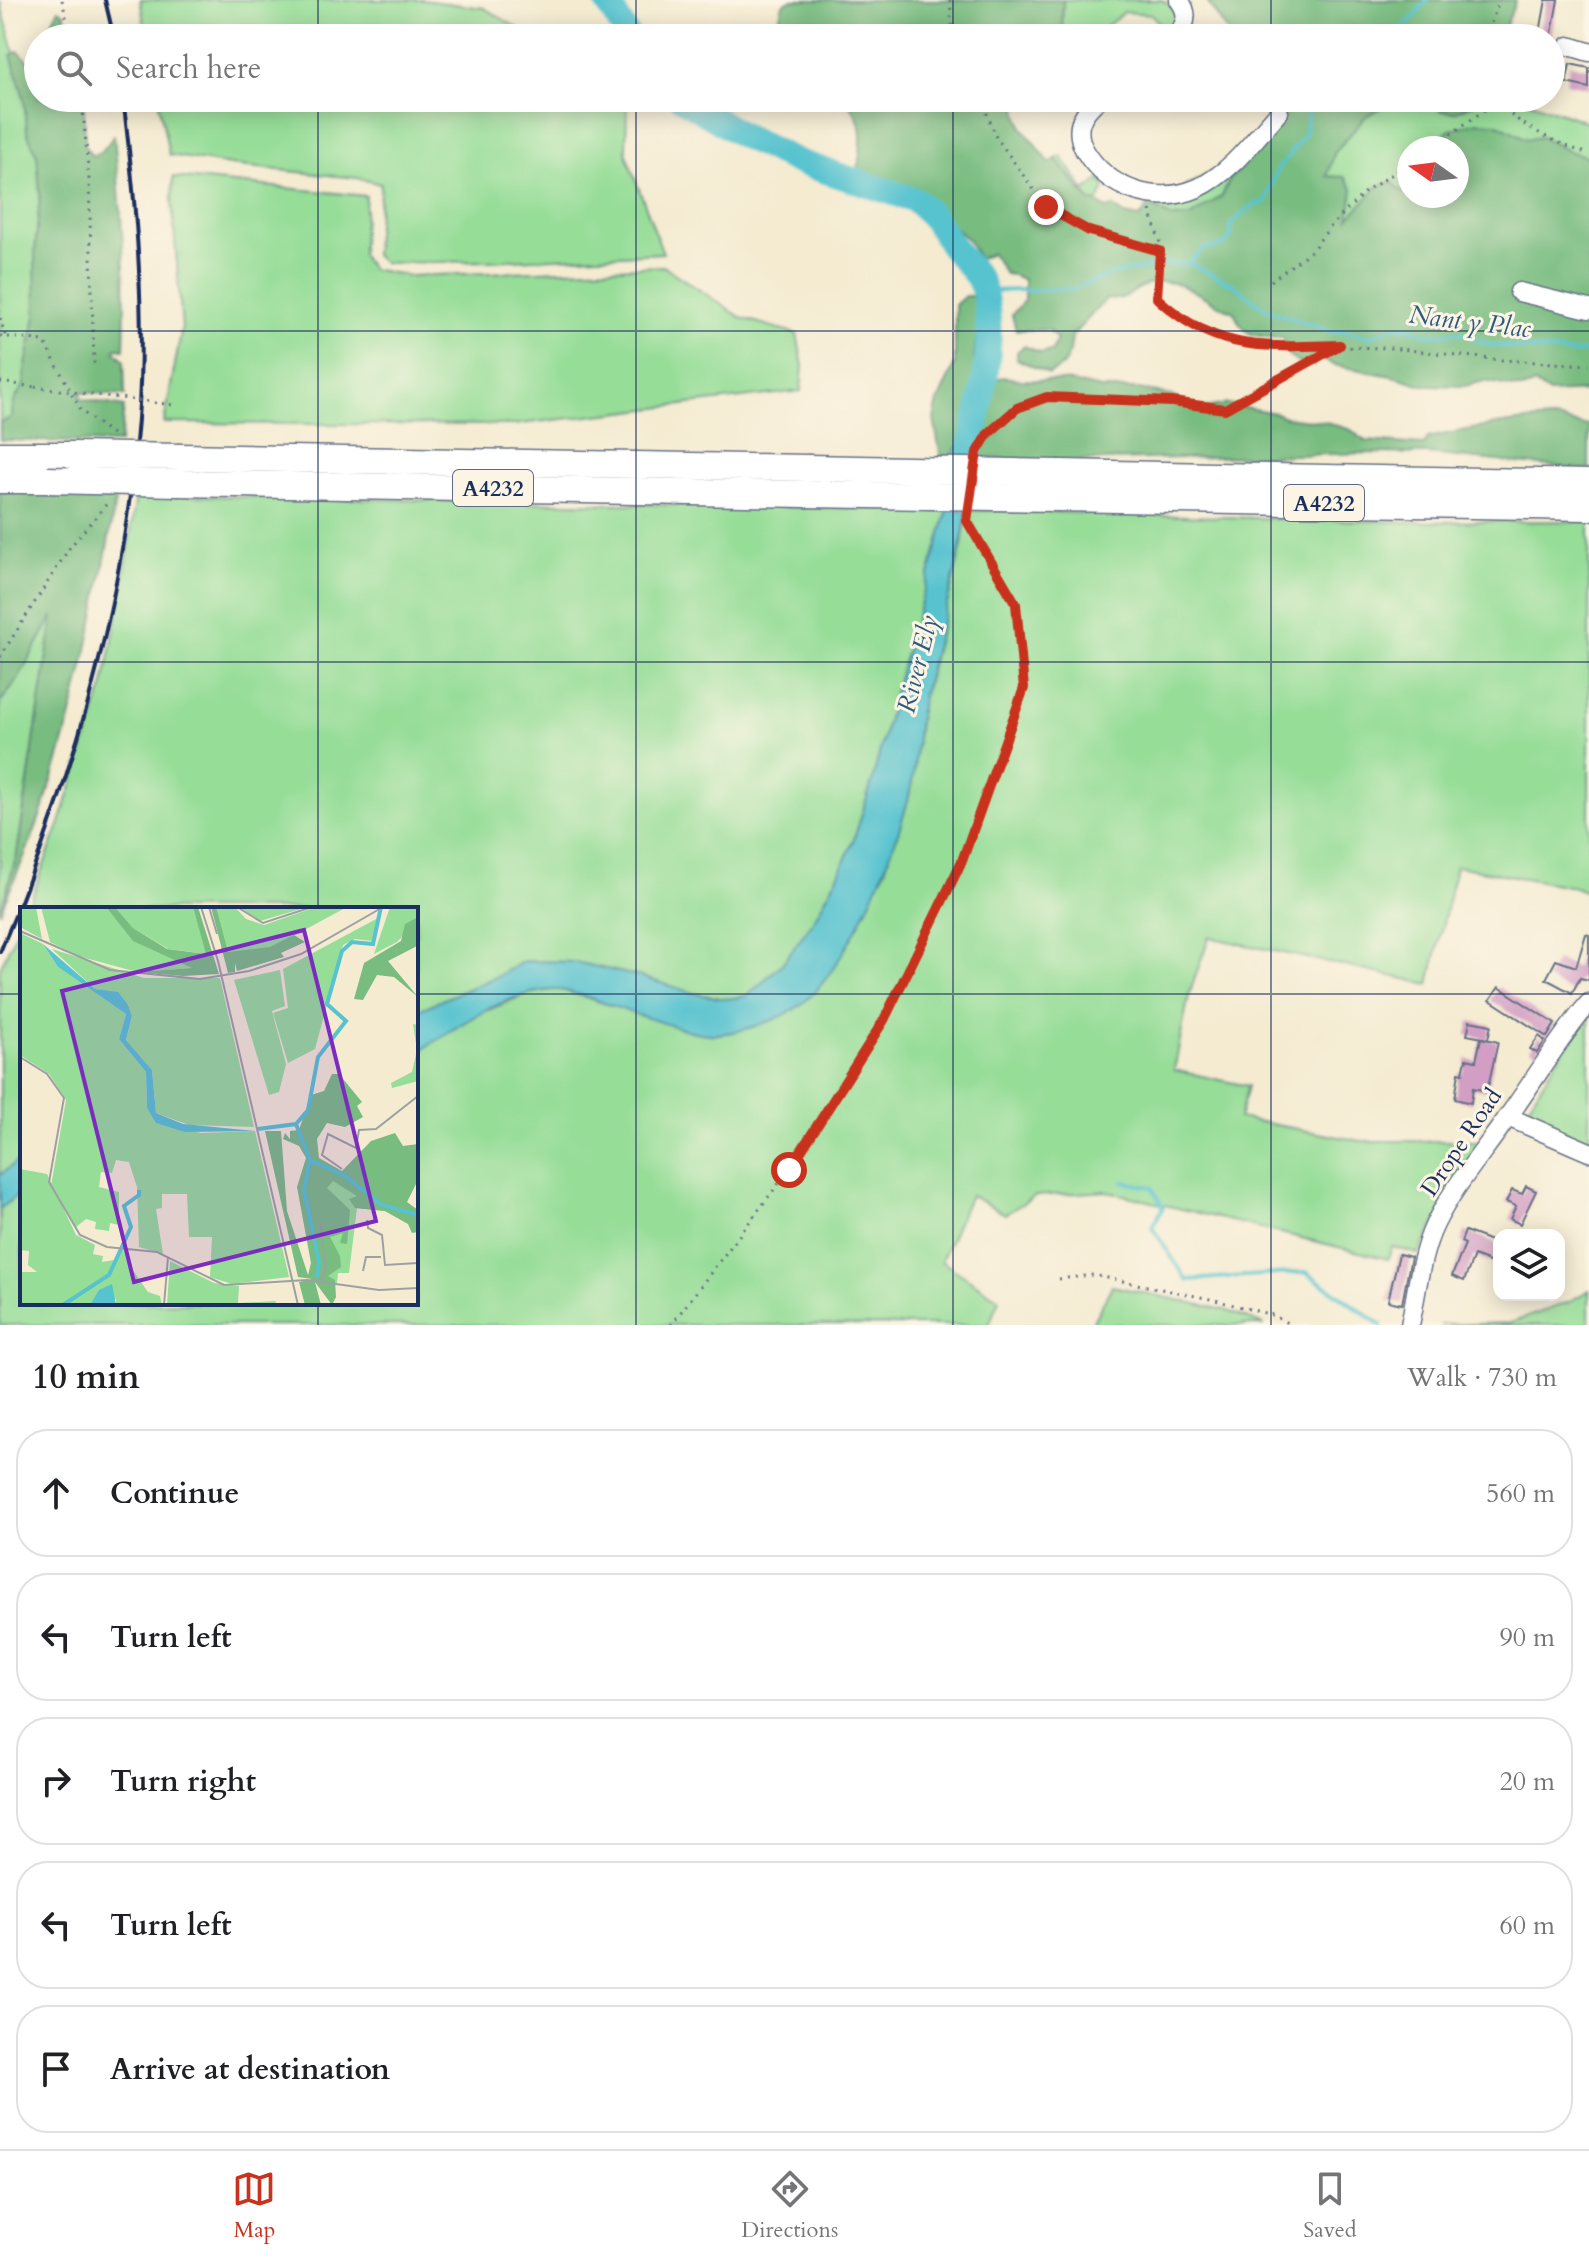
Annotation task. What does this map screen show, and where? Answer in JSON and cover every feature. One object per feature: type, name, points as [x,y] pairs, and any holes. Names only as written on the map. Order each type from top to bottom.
[{"type":"highway","name":"A4232","points":[[0,455],[73,455],[180,470]]},
{"type":"highway","name":"A4232","points":[[0,480],[47,480],[180,470],[1059,485],[1589,483]]},
{"type":"highway","name":"A4232","points":[[1059,485],[1589,507]]},
{"type":"street","points":[[1179,0],[1186,13],[1183,24]]},
{"type":"street","points":[[1569,46],[1589,52]]},
{"type":"street","points":[[1086,112],[1078,130],[1079,140],[1090,158],[1114,183],[1160,195],[1186,192],[1211,181],[1226,170],[1279,112]]},
{"type":"street","points":[[1519,292],[1589,309]]},
{"type":"street","name":"Drope Road","points":[[1411,1324],[1423,1261],[1434,1225],[1469,1168],[1589,1003]]},
{"type":"street","points":[[1508,1117],[1589,1152]]},
{"type":"path","points":[[62,0],[68,24]]},
{"type":"path","points":[[950,0],[952,24]]},
{"type":"path","points":[[1491,24],[1499,0]]},
{"type":"path","points":[[83,112],[89,179],[94,368]]},
{"type":"path","points":[[986,112],[996,137],[1046,207],[1089,231],[1160,251]]},
{"type":"path","points":[[1447,136],[1479,112]]},
{"type":"path","points":[[1507,112],[1546,135],[1589,154]]},
{"type":"path","points":[[1271,281],[1312,250],[1365,192],[1397,171]]},
{"type":"path","points":[[1150,209],[1160,251],[1157,298],[1178,318],[1223,341],[1273,346],[1391,348],[1501,360],[1589,365]]},
{"type":"path","points":[[0,318],[6,338]]},
{"type":"path","points":[[977,452],[987,435],[1017,408],[1047,397],[1172,402],[1225,409],[1340,345]]},
{"type":"path","points":[[0,382],[174,405]]},
{"type":"path","points":[[671,1325],[789,1170],[884,1020],[962,861],[1024,688],[1016,604],[967,521],[969,507]]},
{"type":"path","points":[[1059,1279],[1093,1275],[1215,1300],[1272,1315],[1291,1325]]},
{"type":"green space","points":[[140,0],[422,0],[484,8],[511,24],[144,24]]},
{"type":"green space","points":[[791,0],[1063,0],[1062,24],[778,24],[783,4]]},
{"type":"green space","points":[[1063,0],[1161,0],[1170,5],[1176,16],[1173,24],[1160,24],[1151,14],[1124,12],[1109,24],[1062,24]]},
{"type":"green space","points":[[1206,0],[1516,0],[1507,24],[1222,24]]},
{"type":"green space","points":[[0,1],[24,86],[24,112],[31,112],[46,180],[47,233],[23,417],[0,425]]},
{"type":"green space","points":[[59,9],[64,13],[67,24],[52,24]]},
{"type":"green space","points":[[18,51],[24,57],[24,98],[11,55]]},
{"type":"green space","points":[[25,112],[84,112],[85,146],[92,156],[102,151],[114,136],[125,295],[124,349],[116,348],[115,351],[124,360],[125,395],[80,392],[81,399],[124,407],[120,443],[0,440],[0,423],[12,417],[14,402],[24,385],[36,316],[35,252],[40,195],[37,155],[27,132]]},
{"type":"green space","points":[[161,112],[627,112],[626,154],[663,253],[384,263],[374,255],[381,184],[357,178],[230,165],[169,155]]},
{"type":"green space","points":[[854,112],[1018,112],[1022,127],[1050,163],[1056,159],[1091,202],[1140,218],[1149,205],[1172,218],[1190,217],[1222,196],[1229,181],[1254,148],[1286,112],[1374,112],[1365,117],[1335,152],[1327,176],[1345,177],[1353,189],[1349,218],[1377,187],[1392,182],[1397,187],[1397,208],[1469,208],[1469,136],[1441,136],[1450,130],[1477,122],[1496,123],[1527,139],[1542,137],[1568,151],[1589,157],[1589,391],[1549,393],[1535,384],[1522,389],[1485,381],[1465,386],[1423,385],[1334,365],[1326,361],[1324,349],[1318,353],[1313,366],[1297,362],[1285,352],[1283,338],[1247,332],[1234,312],[1185,287],[1164,282],[1145,285],[1121,298],[1106,299],[1072,336],[1063,366],[1049,374],[1017,359],[1017,352],[1024,346],[1041,353],[1052,351],[1057,339],[1048,330],[1016,330],[1012,315],[1024,300],[1024,280],[1005,274],[992,253],[979,259],[967,239],[929,199],[927,202],[856,178],[861,145],[860,124]]},
{"type":"green space","points":[[1310,112],[1559,112],[1589,123],[1589,299],[1217,225]]},
{"type":"green space","points":[[1254,148],[1229,181],[1222,196],[1190,217],[1172,218],[1149,205],[1149,202],[1121,195],[1159,201]]},
{"type":"green space","points":[[1061,156],[1085,191],[1101,179],[1105,189],[1097,203],[1091,202],[1056,159]]},
{"type":"green space","points":[[173,177],[366,196],[361,254],[371,269],[409,276],[663,266],[742,318],[797,334],[803,366],[801,391],[512,425],[164,423],[182,327],[172,202]]},
{"type":"green space","points":[[965,296],[974,296],[980,305],[974,358],[977,371],[963,439],[952,458],[941,458],[934,419],[938,401],[955,364],[955,305]]},
{"type":"green space","points":[[994,379],[1066,381],[1101,389],[1139,389],[1172,396],[1196,410],[1226,404],[1326,422],[1351,430],[1365,441],[1424,445],[1428,438],[1458,432],[1557,419],[1589,425],[1589,470],[1427,454],[1068,461],[981,458],[977,431],[979,411]]},
{"type":"green space","points":[[0,491],[116,495],[102,578],[64,742],[34,834],[0,913],[17,855],[53,616],[19,677],[0,703]]},
{"type":"green space","points":[[136,495],[948,510],[894,694],[873,779],[840,872],[812,923],[781,965],[747,996],[726,999],[575,962],[524,961],[498,976],[418,1010],[418,907],[28,907],[60,823],[104,685],[123,587]]},
{"type":"green space","points":[[967,510],[1405,522],[1589,521],[1589,893],[1574,887],[1456,866],[1429,984],[1209,937],[1189,995],[1174,1070],[1248,1086],[1239,1118],[1361,1141],[1482,1141],[1418,1254],[1392,1247],[1388,1259],[1107,1191],[1035,1196],[1005,1214],[970,1195],[941,1261],[999,1299],[989,1325],[0,1325],[0,1209],[20,1193],[20,1305],[418,1305],[418,1053],[467,1019],[527,994],[559,989],[691,1031],[715,1035],[772,1020],[800,1006],[858,924],[885,870],[911,788],[921,705],[962,546]]},
{"type":"green space","points":[[54,613],[17,855],[0,912],[0,703],[19,677]]},
{"type":"green space","points":[[20,923],[20,1160],[0,1175],[0,968]]},
{"type":"green space","points":[[1589,1015],[1589,1140],[1535,1121],[1528,1116],[1527,1108],[1573,1034]]},
{"type":"green space","points":[[1112,1286],[1225,1310],[1265,1325],[1091,1325]]},
{"type":"green space","points":[[1589,1290],[1589,1325],[1440,1325],[1510,1323],[1569,1302]]},
{"type":"water","points":[[948,510],[967,510],[958,559],[921,704],[913,778],[905,812],[868,906],[835,966],[817,989],[799,1006],[770,1021],[714,1034],[679,1028],[575,993],[557,990],[538,992],[483,1012],[418,1053],[418,1010],[498,976],[524,961],[575,962],[697,994],[726,999],[747,996],[781,965],[812,923],[840,872],[873,779],[894,694]]},
{"type":"water","points":[[20,1160],[20,1193],[0,1209],[0,1175]]},
{"type":"building","points":[[1546,0],[1558,0],[1554,24],[1542,24]]},
{"type":"building","points":[[1570,64],[1589,68],[1589,88],[1566,83]]},
{"type":"building","points":[[1586,934],[1589,935],[1589,980],[1580,978],[1572,993],[1546,979],[1556,960],[1576,967]]},
{"type":"building","points":[[1499,987],[1555,1024],[1547,1037],[1490,1000]]},
{"type":"building","points":[[1470,1021],[1491,1025],[1488,1039],[1467,1035]]},
{"type":"building","points":[[1539,1036],[1545,1041],[1537,1053],[1530,1049]]},
{"type":"building","points":[[1481,1038],[1498,1042],[1487,1091],[1473,1088],[1471,1103],[1455,1099],[1459,1072],[1463,1073],[1466,1059],[1476,1061]]},
{"type":"building","points":[[1526,1186],[1536,1191],[1520,1224],[1510,1219],[1516,1206],[1506,1202],[1512,1190],[1522,1194]]},
{"type":"building","points":[[1465,1231],[1493,1242],[1493,1264],[1474,1256],[1464,1281],[1452,1276],[1465,1244],[1461,1242]]},
{"type":"building","points":[[1399,1254],[1411,1257],[1402,1304],[1388,1301]]},
{"type":"waterway","name":"River Ely","points":[[606,0],[621,24]]},
{"type":"waterway","points":[[1406,24],[1427,0]]},
{"type":"waterway","name":"River Ely","points":[[704,112],[745,137],[798,162],[915,200],[975,274],[984,292],[988,341],[982,392],[960,492]]},
{"type":"waterway","points":[[1187,264],[1204,249],[1224,245],[1231,236],[1231,224],[1257,202],[1265,202],[1277,171],[1304,135],[1310,112]]},
{"type":"waterway","name":"Nant y Plac","points":[[984,291],[1072,289],[1112,274],[1167,264],[1191,264],[1232,284],[1266,309],[1332,332],[1346,331],[1369,337],[1395,327],[1406,327],[1430,335],[1458,332],[1490,345],[1573,353],[1589,351]]},
{"type":"waterway","points":[[1123,1182],[1152,1187],[1163,1207],[1152,1227],[1187,1280],[1306,1272],[1381,1325]]},
{"type":"railway","points":[[105,0],[111,24]]},
{"type":"railway","points":[[0,952],[72,758],[91,692],[121,557],[138,419],[141,339],[136,218],[125,112]]},
{"type":"route","points":[[789,1170],[884,1020],[962,861],[1024,688],[1016,604],[967,521],[977,452],[987,435],[1017,408],[1047,397],[1109,397],[1225,409],[1340,345],[1273,346],[1223,341],[1178,318],[1157,298],[1160,251],[1089,231],[1046,207]]}]
